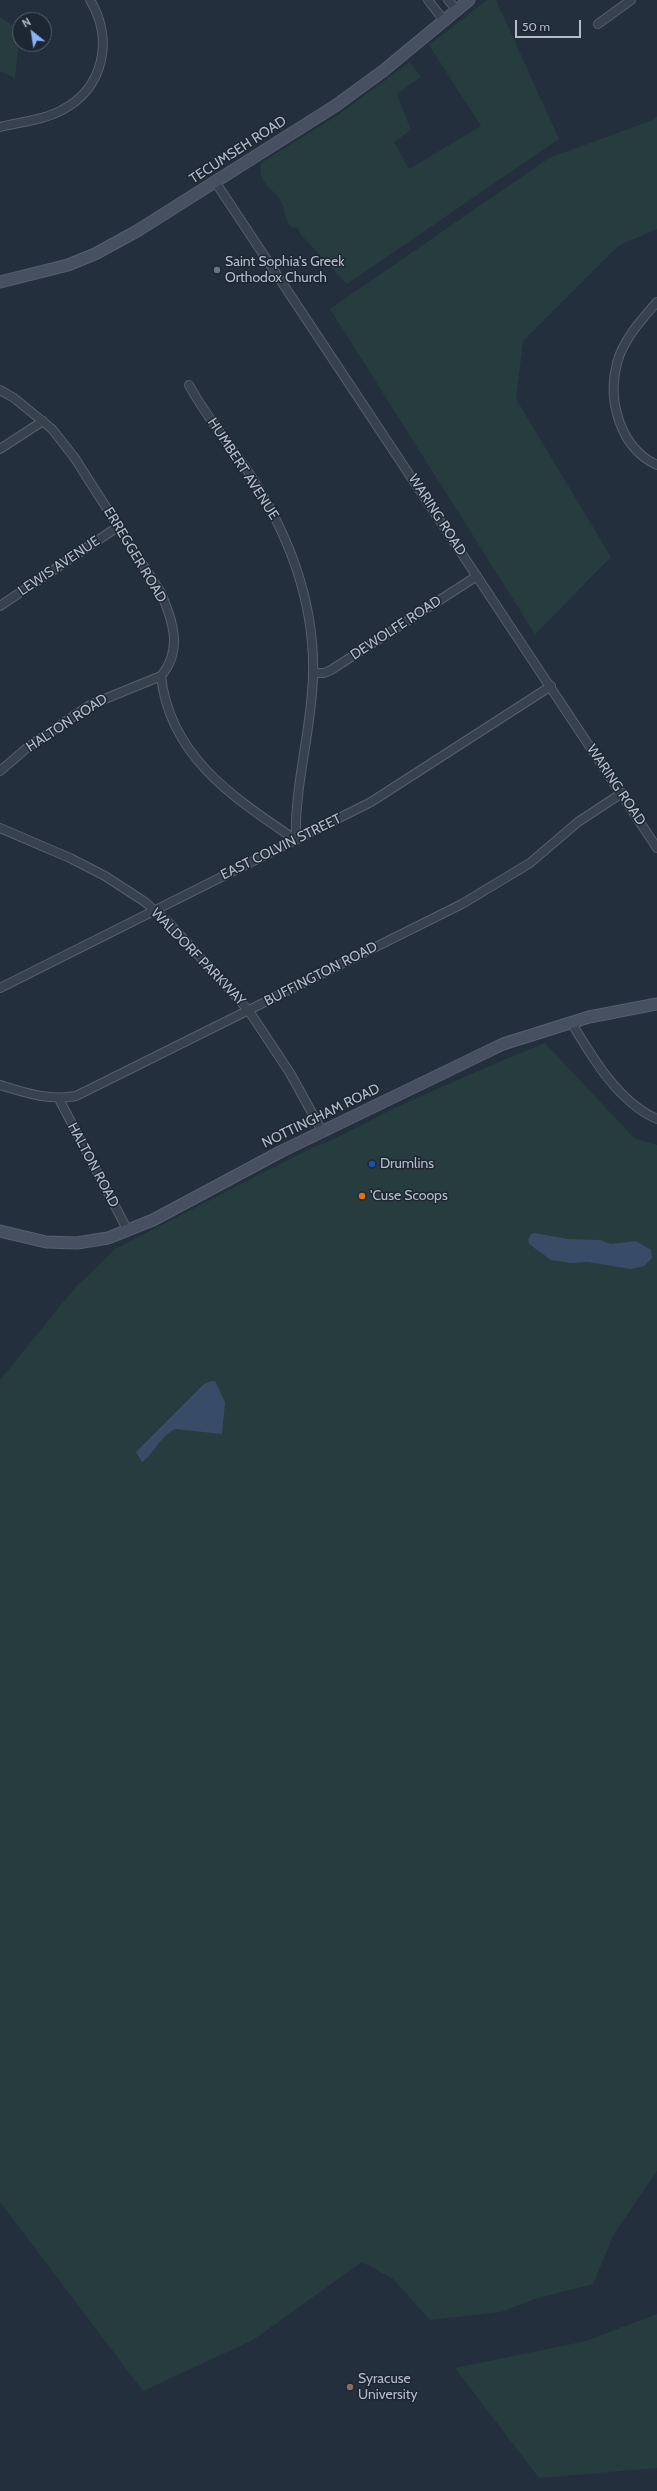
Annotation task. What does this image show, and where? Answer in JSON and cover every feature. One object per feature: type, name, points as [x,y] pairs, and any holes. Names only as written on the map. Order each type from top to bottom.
[{"type":"street","points":[[0,127],[61,110],[74,102],[90,84],[101,62],[104,46],[103,29],[91,0]]},
{"type":"street","points":[[428,0],[445,22]]},
{"type":"street","points":[[448,0],[458,11]]},
{"type":"street","name":"TECUMSEH ROAD","points":[[0,282],[31,276],[95,254],[216,183],[335,106],[383,71],[445,22],[470,0]]},
{"type":"street","points":[[598,24],[631,0]]},
{"type":"street","name":"WARING ROAD","points":[[216,183],[622,793],[657,848]]},
{"type":"street","points":[[657,302],[641,320],[623,349],[617,363],[614,389],[615,406],[620,424],[630,443],[639,453],[657,465]]},
{"type":"street","name":"HUMBERT AVENUE","points":[[189,385],[251,477],[291,551],[307,602],[313,673],[308,734],[296,805],[296,840]]},
{"type":"street","name":"ERREGGER ROAD","points":[[0,390],[14,398],[43,421],[74,457],[161,593],[171,618],[175,638],[172,660],[161,676]]},
{"type":"street","points":[[0,449],[43,421]]},
{"type":"street","name":"LEWIS AVENUE","points":[[0,606],[119,526]]},
{"type":"street","name":"DEWOLFE ROAD","points":[[313,673],[324,674],[331,670],[477,576]]},
{"type":"street","points":[[161,676],[167,708],[180,733],[203,768],[234,798],[296,840]]},
{"type":"street","name":"HALTON ROAD","points":[[0,770],[28,747],[90,705],[108,696],[161,676]]},
{"type":"street","name":"EAST COLVIN STREET","points":[[0,988],[371,802],[412,777],[550,686]]},
{"type":"street","name":"BUFFINGTON ROAD","points":[[0,1085],[37,1096],[59,1099],[76,1096],[462,904],[500,883],[530,863],[578,822],[622,793]]},
{"type":"street","name":"WALDORF PARKWAY","points":[[0,828],[70,858],[105,876],[154,910],[171,925],[249,1011],[290,1073],[322,1131]]},
{"type":"street","name":"NOTTINGHAM ROAD","points":[[0,1231],[46,1242],[78,1243],[108,1238],[128,1231],[322,1131],[504,1044],[571,1022],[657,1004]]},
{"type":"street","points":[[571,1022],[588,1050],[624,1096],[641,1110],[657,1119]]},
{"type":"street","name":"HALTON ROAD","points":[[59,1099],[128,1231]]},
{"type":"green space","points":[[487,0],[496,0],[559,139],[347,284],[301,235],[298,228],[291,227],[288,224],[279,198],[264,182],[260,171],[261,163],[338,115],[410,62],[421,77],[397,94],[411,130],[394,142],[409,169],[481,126],[429,45]]},
{"type":"green space","points":[[0,17],[12,25],[12,52],[18,52],[15,78],[0,71]]},
{"type":"green space","points":[[657,116],[657,229],[618,246],[523,341],[516,399],[611,557],[535,634],[330,309],[549,158],[653,120]]},
{"type":"green space","points":[[545,1043],[634,1138],[657,1145],[657,2171],[614,2234],[593,2284],[538,2298],[501,2312],[430,2320],[393,2279],[362,2262],[253,2340],[143,2391],[0,2202],[0,1380],[74,1289],[115,1249],[311,1148],[354,1129],[386,1112]]},
{"type":"green space","points":[[657,2314],[657,2468],[539,2478],[455,2368],[586,2341]]},
{"type":"water","points":[[534,1233],[568,1239],[600,1240],[611,1244],[636,1241],[651,1250],[652,1258],[644,1266],[631,1269],[588,1262],[571,1263],[551,1260],[529,1244],[528,1240],[531,1234]]},
{"type":"water","points":[[215,1381],[225,1402],[222,1434],[176,1429],[166,1435],[151,1454],[142,1462],[136,1452],[204,1384]]},
{"type":"place","name":"Saint Sophia's Greek Orthodox Church","points":[[217,270]]},
{"type":"place","name":"Drumlins","points":[[372,1164]]},
{"type":"place","name":"'Cuse Scoops","points":[[362,1196]]},
{"type":"place","name":"Syracuse University","points":[[350,2387]]}]
